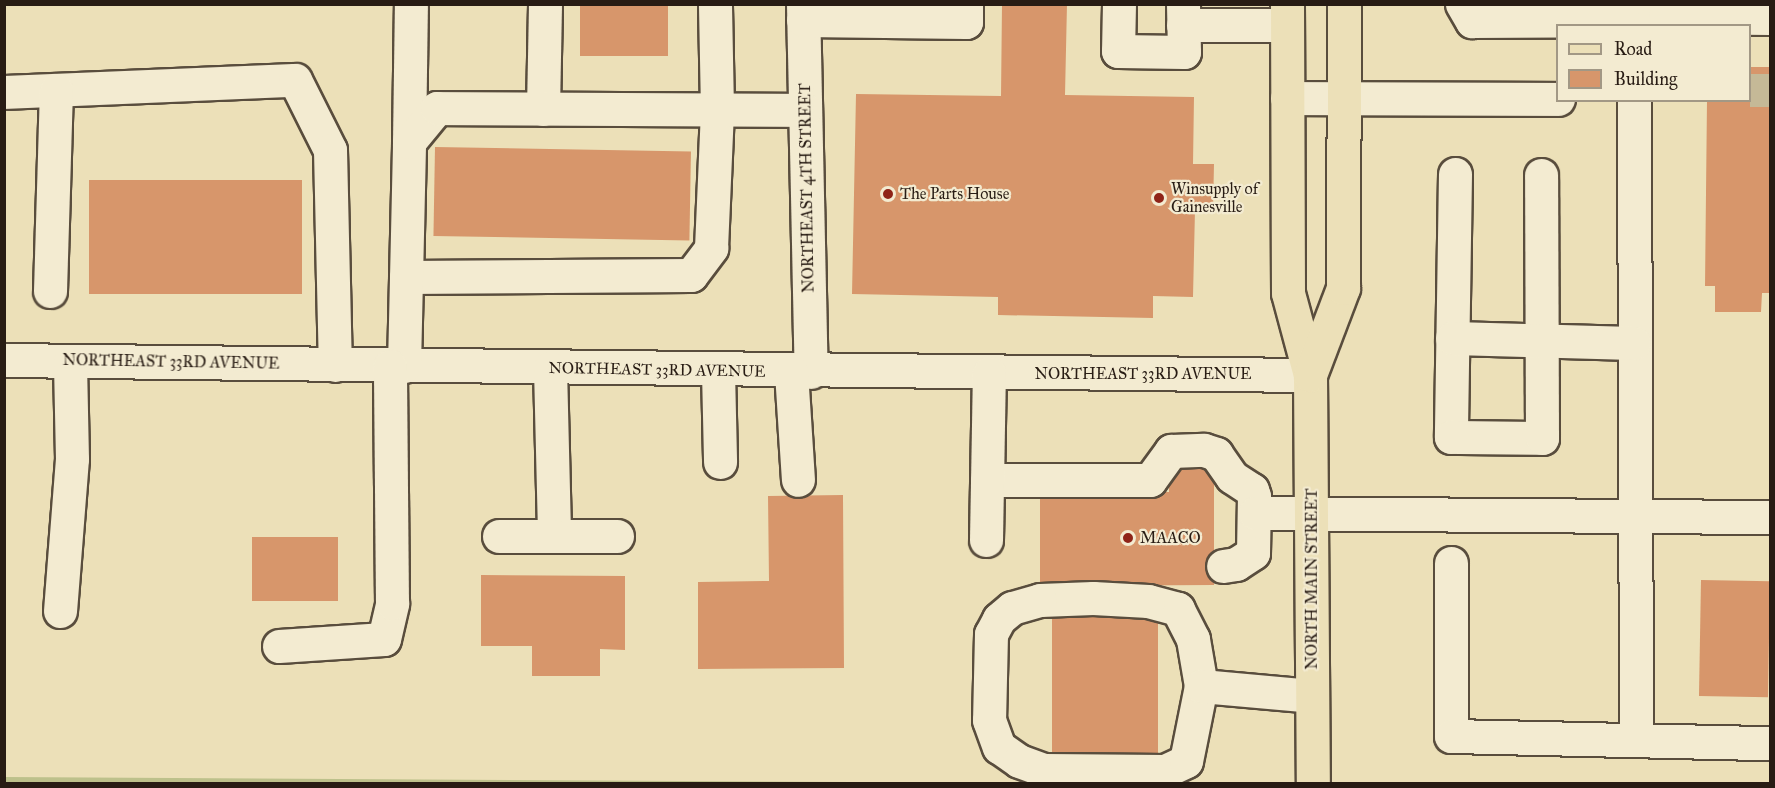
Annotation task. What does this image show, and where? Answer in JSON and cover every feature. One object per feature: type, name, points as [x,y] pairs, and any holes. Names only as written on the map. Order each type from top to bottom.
[{"type":"main road","name":"NORTH MAIN STREET","points":[[1310,375],[1343,288],[1344,4]]},
{"type":"main road","name":"NORTH MAIN STREET","points":[[1287,15],[1288,293],[1310,375],[1313,783]]},
{"type":"street","points":[[279,646],[384,639],[392,603],[397,366],[406,277],[411,4]]},
{"type":"street","points":[[543,109],[544,4]]},
{"type":"street","points":[[406,277],[690,275],[711,248],[717,110],[715,4]]},
{"type":"street","points":[[803,12],[966,22],[966,4]]},
{"type":"street","points":[[1119,4],[1118,51],[1184,52],[1183,15],[1287,15]]},
{"type":"street","points":[[1462,4],[1472,21],[1651,23],[1770,18]]},
{"type":"street","name":"NORTHEAST 4TH STREET","points":[[798,480],[805,110],[803,12]]},
{"type":"street","points":[[4,92],[295,80],[330,150],[335,365]]},
{"type":"street","points":[[50,291],[56,90]]},
{"type":"street","points":[[1287,98],[1556,99]]},
{"type":"street","points":[[1635,102],[1636,740]]},
{"type":"street","points":[[410,142],[437,108],[805,110]]},
{"type":"street","points":[[1455,174],[1451,437],[1542,438],[1541,175]]},
{"type":"street","points":[[1452,338],[1634,343]]},
{"type":"street","name":"NORTHEAST 33RD AVENUE","points":[[4,360],[801,372],[1310,375]]},
{"type":"street","points":[[60,611],[72,459],[70,361]]},
{"type":"street","points":[[550,368],[554,536]]},
{"type":"street","points":[[717,371],[720,462]]},
{"type":"street","points":[[986,540],[989,373]]},
{"type":"street","points":[[987,480],[1150,480],[1171,451],[1204,450],[1216,454],[1232,477],[1252,490],[1255,513],[1253,553],[1236,564],[1222,566]]},
{"type":"street","points":[[1255,513],[1770,517]]},
{"type":"street","points":[[499,536],[617,536]]},
{"type":"street","points":[[1451,562],[1451,736],[1770,743]]},
{"type":"street","points":[[1093,598],[1148,601],[1178,609],[1193,639],[1201,686],[1186,761],[1165,771],[1044,770],[1019,761],[999,747],[989,720],[991,634],[999,619],[1012,608],[1040,600],[1093,598]]},
{"type":"street","points":[[1201,686],[1312,696]]},
{"type":"green space","points":[[5,777],[851,782],[934,783],[5,784]]},
{"type":"building","points":[[580,4],[668,4],[668,56],[580,56]]},
{"type":"building","points":[[1002,4],[1067,4],[1065,95],[1194,97],[1193,164],[1214,164],[1213,210],[1195,210],[1193,297],[1153,296],[1153,318],[998,315],[998,297],[852,294],[856,94],[1001,96]]},
{"type":"building","points":[[1751,67],[1770,67],[1770,293],[1762,293],[1761,312],[1715,312],[1715,286],[1705,286],[1707,102],[1751,102]]},
{"type":"building","points":[[435,147],[691,151],[689,240],[433,236]]},
{"type":"building","points":[[89,180],[302,180],[302,294],[89,294]]},
{"type":"building","points":[[1169,462],[1214,462],[1214,585],[1040,586],[1040,492],[1169,492]]},
{"type":"building","points":[[843,495],[844,668],[698,669],[698,582],[769,581],[768,496]]},
{"type":"building","points":[[252,537],[338,537],[338,601],[252,601]]},
{"type":"building","points":[[481,575],[625,576],[625,650],[600,649],[600,676],[532,676],[532,646],[481,646]]},
{"type":"building","points":[[1701,580],[1770,581],[1768,697],[1699,696]]},
{"type":"building","points":[[1052,612],[1158,612],[1158,761],[1052,761]]},
{"type":"tunnel","points":[[1751,90],[1770,90]]},
{"type":"place","name":"The Parts House","points":[[888,194]]},
{"type":"place","name":"Winsupply of Gainesville","points":[[1159,198]]},
{"type":"place","name":"MAACO","points":[[1128,538]]}]
